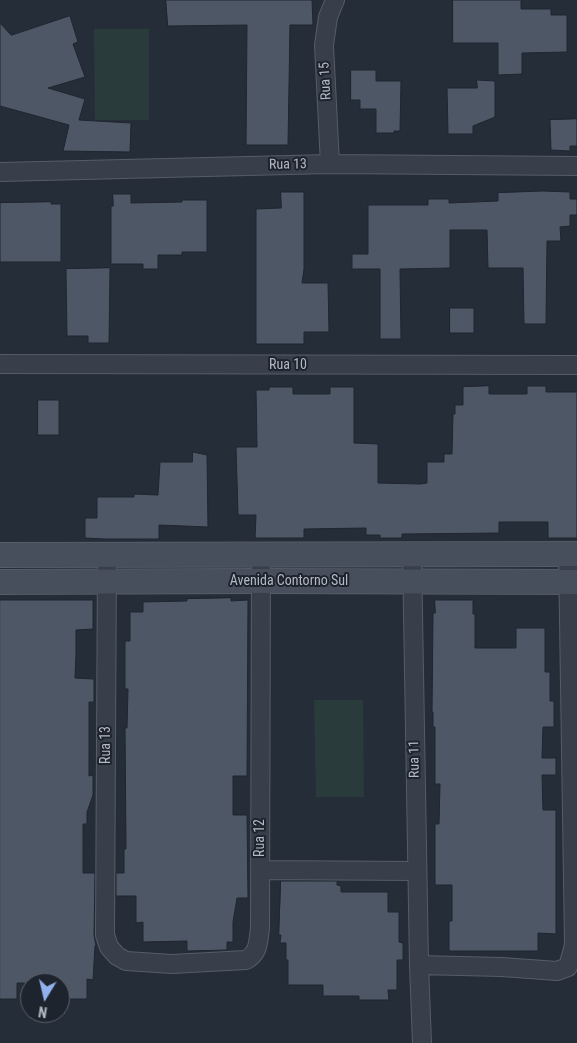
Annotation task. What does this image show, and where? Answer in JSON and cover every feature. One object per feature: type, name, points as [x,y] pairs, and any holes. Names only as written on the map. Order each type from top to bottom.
[{"type":"street","name":"Rua 15","points":[[330,164],[324,45],[328,16],[336,0]]},
{"type":"street","name":"Rua 13","points":[[0,172],[330,164],[577,166]]},
{"type":"street","name":"Rua 10","points":[[0,364],[577,365]]},
{"type":"street","name":"Rua 11","points":[[412,554],[422,1043]]},
{"type":"street","name":"Avenida Contorno Sul","points":[[0,555],[572,554]]},
{"type":"street","points":[[419,965],[502,967],[557,971],[568,967],[574,944],[572,554]]},
{"type":"street","name":"Rua 13","points":[[105,935],[107,555]]},
{"type":"street","name":"Rua 12","points":[[105,935],[109,947],[117,956],[126,961],[172,964],[246,960],[252,957],[258,945],[261,555]]},
{"type":"street","name":"Avenida Contorno Sul","points":[[0,582],[572,582]]},
{"type":"street","points":[[260,870],[417,870]]},
{"type":"shaded area","points":[[94,29],[149,29],[149,120],[95,120]]},
{"type":"shaded area","points":[[314,700],[363,700],[364,797],[316,797]]},
{"type":"building","points":[[166,0],[312,0],[313,25],[290,25],[288,145],[246,145],[247,25],[168,26]]},
{"type":"building","points":[[453,0],[521,0],[521,9],[551,9],[551,15],[567,15],[567,52],[522,53],[522,74],[498,75],[498,43],[453,43]]},
{"type":"building","points":[[70,16],[78,42],[73,44],[85,77],[48,88],[85,99],[79,120],[131,123],[130,152],[63,151],[69,125],[0,106],[0,23],[11,35]]},
{"type":"building","points":[[351,70],[376,70],[376,81],[401,81],[400,131],[376,133],[376,109],[360,109],[360,100],[351,100]]},
{"type":"building","points":[[477,80],[495,81],[495,117],[473,126],[473,134],[448,134],[447,88],[477,88]]},
{"type":"building","points":[[577,119],[577,146],[570,146],[570,151],[551,150],[550,120]]},
{"type":"building","points":[[281,192],[304,192],[304,269],[302,283],[328,283],[329,332],[304,332],[304,344],[256,344],[256,209],[281,208]]},
{"type":"building","points":[[570,192],[570,199],[577,199],[577,215],[570,215],[570,226],[560,227],[561,241],[547,241],[546,324],[524,324],[523,268],[488,268],[487,230],[450,230],[450,268],[400,269],[401,339],[380,339],[380,269],[352,269],[352,254],[368,254],[368,205],[428,205],[428,199],[449,199],[449,203],[498,201],[498,193]]},
{"type":"building","points":[[113,194],[131,194],[131,203],[207,200],[207,252],[182,252],[182,255],[158,255],[158,269],[143,269],[143,264],[111,264],[111,206],[113,206]]},
{"type":"building","points":[[51,202],[51,204],[61,204],[61,262],[0,262],[0,203]]},
{"type":"building","points":[[110,268],[109,343],[88,343],[88,336],[67,336],[66,269]]},
{"type":"building","points":[[450,308],[474,308],[474,333],[450,333]]},
{"type":"building","points":[[489,386],[489,394],[527,394],[527,386],[546,386],[546,392],[577,392],[577,538],[548,538],[548,522],[499,522],[499,533],[402,534],[402,538],[380,538],[380,535],[366,535],[366,528],[304,529],[304,538],[255,538],[256,515],[238,515],[236,447],[257,447],[256,390],[269,390],[269,387],[293,387],[293,394],[330,394],[330,387],[354,387],[354,443],[378,444],[378,483],[420,484],[427,483],[427,462],[444,462],[444,454],[452,454],[453,414],[455,414],[455,405],[463,405],[463,387]]},
{"type":"building","points":[[38,400],[59,400],[59,435],[38,435]]},
{"type":"building","points":[[193,452],[207,455],[208,527],[159,525],[159,539],[85,538],[85,518],[97,518],[97,497],[134,497],[134,494],[158,495],[160,462],[192,462]]},
{"type":"building","points":[[231,598],[231,601],[248,600],[247,776],[233,776],[233,815],[247,815],[248,898],[237,898],[233,922],[233,942],[227,942],[227,950],[187,951],[187,941],[143,942],[143,922],[136,923],[136,896],[116,896],[116,873],[124,873],[124,849],[126,849],[125,728],[127,728],[128,689],[125,689],[125,641],[130,641],[130,612],[143,612],[143,602]]},
{"type":"building","points":[[0,600],[93,600],[93,629],[76,630],[75,678],[94,679],[94,702],[89,702],[89,776],[93,775],[93,795],[87,812],[87,824],[83,824],[83,873],[95,873],[94,935],[96,946],[93,980],[87,979],[87,999],[70,999],[70,973],[20,973],[20,983],[17,983],[17,999],[0,999]]},
{"type":"building","points":[[435,600],[473,600],[475,648],[516,648],[516,628],[545,628],[545,672],[550,672],[550,701],[554,701],[554,727],[543,727],[542,758],[556,758],[556,775],[542,775],[543,810],[556,810],[556,934],[538,933],[538,951],[449,951],[449,921],[452,921],[452,885],[435,885],[435,824],[439,824],[440,784],[435,784],[435,727],[433,727],[432,712],[433,613],[435,613]]},
{"type":"building","points":[[281,881],[337,881],[337,885],[341,886],[341,892],[388,892],[388,912],[399,912],[399,942],[403,943],[403,960],[397,960],[397,990],[388,990],[389,1000],[359,1000],[359,996],[323,996],[323,985],[288,985],[286,943],[280,943],[281,935],[279,935]]}]
